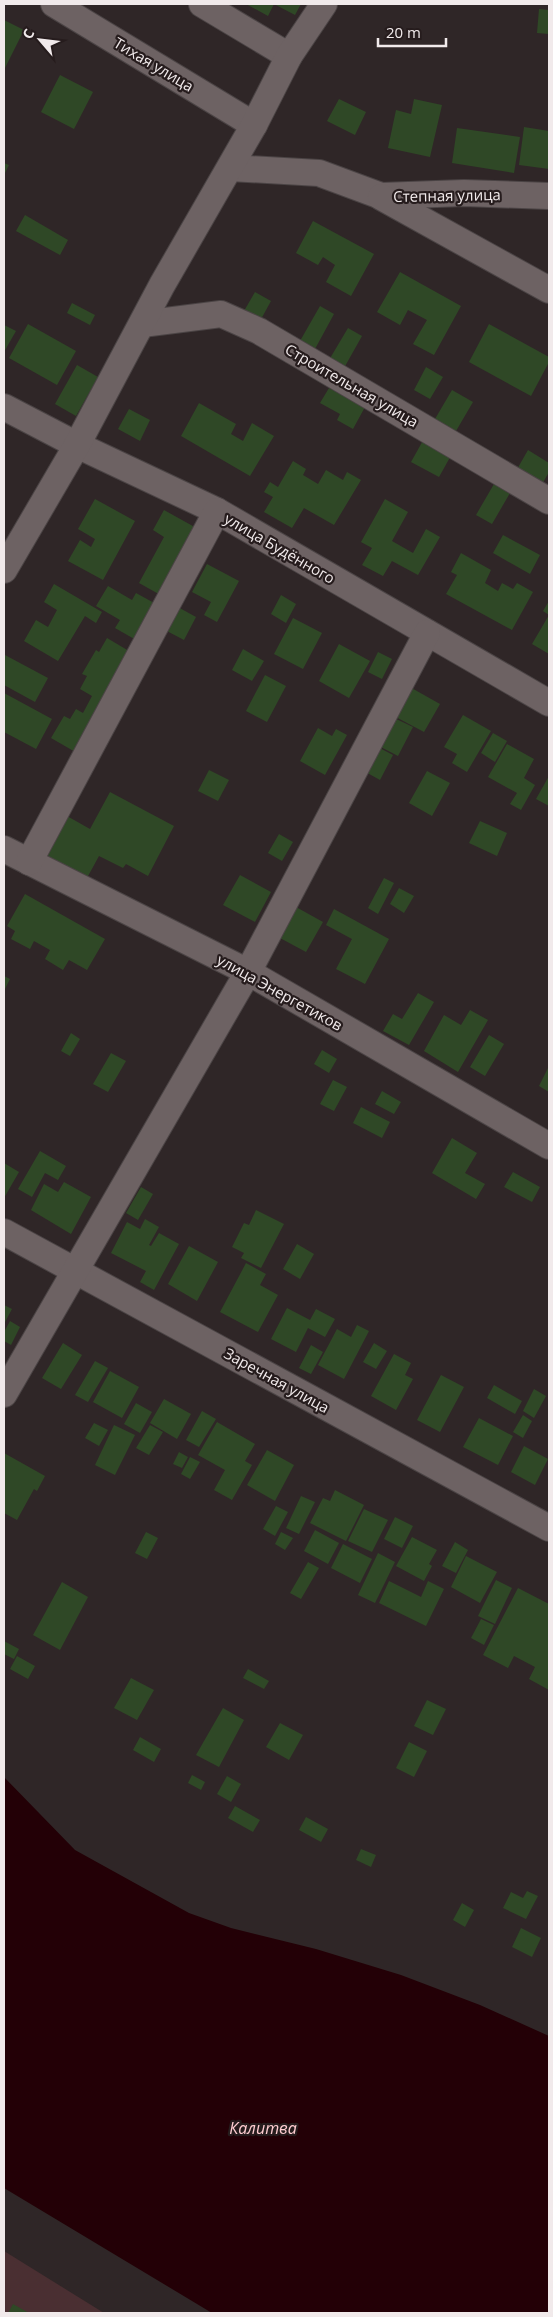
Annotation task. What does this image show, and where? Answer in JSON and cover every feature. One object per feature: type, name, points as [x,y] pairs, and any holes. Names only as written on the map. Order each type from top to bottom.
[{"type":"street","name":"Тихая улица","points":[[54,4],[254,125]]},
{"type":"street","points":[[202,4],[289,56]]},
{"type":"street","points":[[4,570],[77,445],[142,324],[254,125],[289,56],[324,4]]},
{"type":"street","name":"Степная улица","points":[[230,168],[320,173],[381,196],[464,193],[549,196]]},
{"type":"street","points":[[381,196],[549,290]]},
{"type":"street","name":"Строительная улица","points":[[142,324],[221,314],[228,317],[259,331],[549,501]]},
{"type":"street","name":"улица Будённого","points":[[4,407],[77,445],[217,511],[549,703]]},
{"type":"street","points":[[28,862],[217,511]]},
{"type":"street","points":[[4,1394],[248,972],[427,632]]},
{"type":"street","name":"улица Энергетиков","points":[[4,849],[248,972],[549,1146]]},
{"type":"street","name":"Заречная улица","points":[[4,1232],[549,1528]]},
{"type":"shaded area","points":[[4,2251],[104,2313],[4,2313]]},
{"type":"water","name":"Калитва","points":[[4,1777],[75,1850],[189,1913],[231,1928],[316,1949],[401,1975],[480,2005],[549,2036],[549,2313],[212,2313],[4,2188]]},
{"type":"building","points":[[246,4],[274,4],[268,16]]},
{"type":"building","points":[[274,4],[301,4],[295,15]]},
{"type":"building","points":[[539,9],[549,10],[549,34],[537,33]]},
{"type":"building","points":[[4,20],[24,30],[4,70]]},
{"type":"building","points":[[60,75],[93,92],[74,129],[41,112]]},
{"type":"building","points":[[339,99],[366,112],[355,135],[327,121]]},
{"type":"building","points":[[414,99],[442,105],[430,157],[388,148],[396,110],[411,114]]},
{"type":"building","points":[[524,127],[549,131],[549,169],[519,165]]},
{"type":"building","points":[[457,128],[520,137],[514,173],[452,163]]},
{"type":"building","points":[[4,163],[9,165],[4,175]]},
{"type":"building","points":[[25,215],[68,240],[60,255],[16,231]]},
{"type":"building","points":[[313,221],[374,254],[351,296],[326,282],[335,265],[323,257],[318,265],[296,253]]},
{"type":"building","points":[[400,272],[461,306],[434,355],[413,344],[427,320],[408,310],[400,325],[377,312]]},
{"type":"building","points":[[255,292],[271,301],[260,321],[244,311]]},
{"type":"building","points":[[72,303],[95,315],[90,325],[67,313]]},
{"type":"building","points":[[320,306],[334,314],[315,349],[300,341]]},
{"type":"building","points":[[28,324],[76,351],[57,385],[9,358]]},
{"type":"building","points":[[489,324],[549,357],[549,362],[531,396],[469,362]]},
{"type":"building","points":[[4,325],[16,331],[4,352]]},
{"type":"building","points":[[348,328],[362,336],[344,368],[329,360]]},
{"type":"building","points":[[77,365],[98,377],[76,416],[55,404]]},
{"type":"building","points":[[426,367],[443,377],[430,399],[414,390]]},
{"type":"building","points":[[329,388],[365,407],[353,429],[337,420],[340,414],[320,403]]},
{"type":"building","points":[[452,390],[473,402],[456,431],[435,419]]},
{"type":"building","points":[[199,403],[236,424],[231,434],[243,441],[252,423],[274,436],[250,476],[181,436]]},
{"type":"building","points":[[129,409],[150,420],[140,441],[118,429]]},
{"type":"building","points":[[425,437],[453,452],[439,477],[411,462]]},
{"type":"building","points":[[528,450],[549,463],[549,472],[541,486],[516,471]]},
{"type":"building","points":[[293,461],[306,469],[303,475],[318,484],[326,470],[343,480],[347,472],[361,480],[334,525],[304,508],[292,528],[264,512],[273,497],[264,492],[270,482],[278,487]]},
{"type":"building","points":[[494,484],[510,493],[492,524],[476,515]]},
{"type":"building","points":[[95,499],[135,521],[103,580],[68,561],[80,540],[91,547],[95,539],[78,529]]},
{"type":"building","points":[[385,499],[408,512],[392,541],[413,553],[426,529],[440,537],[418,575],[392,561],[383,576],[362,565],[372,548],[361,542]]},
{"type":"building","points":[[164,510],[200,530],[164,597],[139,583],[164,537],[153,530]]},
{"type":"building","points":[[503,535],[540,555],[530,574],[493,553]]},
{"type":"building","points":[[461,553],[491,570],[485,583],[498,591],[502,583],[513,589],[517,583],[533,592],[512,630],[446,594],[457,575],[451,572]]},
{"type":"building","points":[[207,564],[239,581],[217,622],[204,615],[211,602],[192,592]]},
{"type":"building","points":[[54,584],[102,612],[96,623],[85,616],[58,661],[24,641],[36,620],[48,627],[57,610],[44,602]]},
{"type":"building","points":[[108,586],[132,600],[136,593],[156,604],[136,640],[115,628],[120,620],[96,606]]},
{"type":"building","points":[[281,595],[296,604],[286,623],[271,614]]},
{"type":"building","points":[[549,601],[549,615],[543,611]]},
{"type":"building","points":[[176,606],[196,617],[184,640],[163,629]]},
{"type":"building","points":[[549,615],[549,654],[532,644]]},
{"type":"building","points":[[293,618],[322,633],[303,669],[274,654]]},
{"type":"building","points":[[107,638],[134,654],[77,753],[51,738],[64,716],[70,719],[76,709],[83,713],[92,696],[80,689],[87,676],[82,674],[96,650],[99,652]]},
{"type":"building","points":[[339,644],[370,661],[349,698],[319,681]]},
{"type":"building","points":[[243,649],[264,661],[252,681],[232,670]]},
{"type":"building","points":[[378,652],[392,659],[382,679],[368,672]]},
{"type":"building","points":[[5,655],[48,678],[35,702],[4,685]]},
{"type":"building","points":[[265,675],[286,686],[267,722],[246,711]]},
{"type":"building","points":[[408,686],[440,704],[424,732],[392,715]]},
{"type":"building","points":[[4,693],[52,719],[36,749],[4,732]]},
{"type":"building","points":[[463,715],[491,731],[467,772],[452,763],[457,754],[444,747]]},
{"type":"building","points":[[390,716],[413,727],[398,756],[375,744]]},
{"type":"building","points":[[318,728],[332,736],[336,729],[347,735],[325,775],[300,761]]},
{"type":"building","points":[[493,733],[507,741],[495,762],[481,753]]},
{"type":"building","points":[[507,744],[534,759],[524,778],[535,785],[521,810],[510,804],[517,793],[488,777]]},
{"type":"building","points":[[374,745],[393,755],[380,780],[362,770]]},
{"type":"building","points":[[209,770],[229,780],[218,801],[198,791]]},
{"type":"building","points":[[427,771],[450,783],[432,816],[409,803]]},
{"type":"building","points":[[549,776],[549,806],[536,799]]},
{"type":"building","points":[[110,792],[174,826],[148,876],[126,864],[123,868],[99,856],[87,878],[45,856],[67,816],[90,829]]},
{"type":"building","points":[[480,821],[507,833],[497,856],[469,843]]},
{"type":"building","points":[[279,834],[293,842],[282,861],[268,853]]},
{"type":"building","points":[[240,875],[271,892],[255,922],[223,905]]},
{"type":"building","points":[[384,878],[394,883],[378,914],[368,908]]},
{"type":"building","points":[[399,888],[414,896],[404,913],[390,904]]},
{"type":"building","points":[[25,894],[105,939],[87,970],[69,960],[63,970],[45,959],[50,950],[34,941],[30,949],[11,939],[15,931],[7,926]]},
{"type":"building","points":[[296,907],[323,922],[306,952],[280,938]]},
{"type":"building","points":[[334,909],[389,939],[365,984],[336,969],[352,939],[326,925]]},
{"type":"building","points":[[4,976],[10,979],[4,991]]},
{"type":"building","points":[[418,993],[434,1002],[409,1045],[383,1031],[393,1014],[402,1019]]},
{"type":"building","points":[[470,1010],[488,1020],[458,1072],[424,1051],[444,1015],[461,1025]]},
{"type":"building","points":[[71,1033],[80,1039],[70,1056],[61,1051]]},
{"type":"building","points":[[489,1035],[504,1044],[485,1076],[470,1067]]},
{"type":"building","points":[[322,1050],[337,1059],[329,1073],[314,1064]]},
{"type":"building","points":[[111,1053],[126,1061],[108,1092],[93,1084]]},
{"type":"building","points":[[549,1066],[549,1092],[539,1086]]},
{"type":"building","points":[[333,1080],[347,1087],[334,1111],[320,1104]]},
{"type":"building","points":[[382,1091],[401,1102],[394,1114],[375,1104]]},
{"type":"building","points":[[361,1107],[390,1122],[382,1138],[353,1123]]},
{"type":"building","points":[[452,1138],[477,1153],[465,1173],[485,1184],[476,1199],[432,1173]]},
{"type":"building","points":[[40,1151],[66,1166],[58,1180],[45,1173],[32,1197],[18,1189]]},
{"type":"building","points":[[4,1163],[19,1172],[4,1198]]},
{"type":"building","points":[[513,1172],[540,1187],[532,1202],[504,1187]]},
{"type":"building","points":[[64,1182],[91,1197],[71,1234],[31,1210],[44,1184],[58,1192]]},
{"type":"building","points":[[141,1187],[153,1194],[138,1220],[126,1213]]},
{"type":"building","points":[[256,1210],[284,1224],[261,1268],[241,1258],[244,1253],[232,1247],[244,1223],[249,1225]]},
{"type":"building","points":[[145,1219],[159,1227],[149,1245],[151,1246],[159,1233],[179,1244],[154,1290],[140,1282],[146,1271],[111,1253],[127,1222],[140,1229]]},
{"type":"building","points":[[297,1244],[314,1254],[300,1279],[283,1269]]},
{"type":"building","points":[[189,1246],[218,1262],[197,1301],[168,1284]]},
{"type":"building","points":[[246,1263],[266,1274],[260,1285],[278,1295],[258,1332],[220,1312]]},
{"type":"building","points":[[4,1305],[12,1309],[4,1324]]},
{"type":"building","points":[[287,1308],[310,1320],[316,1309],[335,1319],[325,1337],[308,1328],[296,1352],[271,1339]]},
{"type":"building","points":[[10,1321],[20,1327],[11,1345],[4,1341],[4,1332]]},
{"type":"building","points":[[357,1325],[369,1331],[344,1379],[318,1365],[337,1329],[351,1337]]},
{"type":"building","points":[[63,1343],[82,1355],[61,1389],[42,1378]]},
{"type":"building","points":[[374,1343],[387,1351],[376,1369],[363,1362]]},
{"type":"building","points":[[311,1345],[323,1352],[311,1374],[299,1368]]},
{"type":"building","points":[[394,1354],[411,1363],[405,1375],[413,1379],[396,1410],[371,1396]]},
{"type":"building","points":[[95,1361],[108,1368],[88,1402],[75,1395]]},
{"type":"building","points":[[110,1371],[139,1387],[122,1418],[93,1402]]},
{"type":"building","points":[[441,1375],[464,1387],[440,1432],[417,1420]]},
{"type":"building","points":[[494,1385],[522,1401],[515,1414],[487,1398]]},
{"type":"building","points":[[534,1389],[546,1396],[534,1418],[523,1411]]},
{"type":"building","points":[[164,1399],[191,1414],[177,1439],[150,1423]]},
{"type":"building","points":[[136,1403],[152,1412],[140,1433],[124,1424]]},
{"type":"building","points":[[202,1411],[216,1419],[199,1447],[186,1440]]},
{"type":"building","points":[[523,1415],[532,1421],[523,1438],[513,1432]]},
{"type":"building","points":[[479,1418],[513,1436],[498,1465],[463,1447]]},
{"type":"building","points":[[217,1422],[255,1444],[245,1461],[252,1465],[232,1500],[214,1490],[225,1470],[198,1455]]},
{"type":"building","points":[[94,1423],[108,1430],[99,1446],[85,1438]]},
{"type":"building","points":[[114,1425],[135,1435],[115,1475],[95,1465]]},
{"type":"building","points":[[150,1425],[163,1432],[149,1455],[136,1448]]},
{"type":"building","points":[[524,1446],[548,1459],[535,1485],[511,1472]]},
{"type":"building","points":[[267,1450],[294,1465],[275,1501],[247,1485]]},
{"type":"building","points":[[179,1452],[188,1457],[182,1468],[173,1464]]},
{"type":"building","points":[[4,1453],[45,1476],[37,1491],[34,1489],[17,1520],[4,1513]]},
{"type":"building","points":[[190,1457],[200,1462],[190,1479],[181,1474]]},
{"type":"building","points":[[335,1490],[364,1505],[346,1541],[310,1523],[323,1498],[330,1501]]},
{"type":"building","points":[[301,1496],[315,1502],[299,1534],[286,1528]]},
{"type":"building","points":[[276,1506],[288,1512],[275,1536],[263,1529]]},
{"type":"building","points":[[364,1509],[388,1520],[372,1552],[348,1541]]},
{"type":"building","points":[[395,1517],[413,1526],[402,1548],[384,1539]]},
{"type":"building","points":[[315,1530],[339,1543],[328,1564],[304,1551]]},
{"type":"building","points":[[146,1532],[158,1538],[147,1559],[135,1553]]},
{"type":"building","points":[[281,1532],[293,1538],[285,1550],[275,1544]]},
{"type":"building","points":[[412,1537],[437,1550],[429,1564],[432,1566],[424,1581],[396,1566]]},
{"type":"building","points":[[455,1542],[468,1550],[456,1573],[442,1566]]},
{"type":"building","points":[[343,1544],[372,1559],[360,1583],[331,1568]]},
{"type":"building","points":[[378,1553],[395,1562],[375,1603],[358,1595]]},
{"type":"building","points":[[466,1556],[497,1572],[480,1603],[451,1587]]},
{"type":"building","points":[[308,1562],[319,1568],[301,1599],[290,1593]]},
{"type":"building","points":[[496,1580],[512,1588],[495,1624],[478,1616]]},
{"type":"building","points":[[389,1581],[421,1597],[428,1581],[444,1589],[426,1626],[379,1603]]},
{"type":"building","points":[[62,1582],[88,1597],[60,1650],[33,1635]]},
{"type":"building","points":[[518,1588],[549,1604],[549,1690],[529,1679],[535,1667],[514,1656],[508,1668],[483,1655]]},
{"type":"building","points":[[481,1619],[494,1625],[484,1645],[471,1638]]},
{"type":"building","points":[[4,1641],[19,1649],[14,1659],[4,1654]]},
{"type":"building","points":[[17,1656],[35,1666],[28,1679],[10,1669]]},
{"type":"building","points":[[248,1669],[269,1681],[264,1689],[243,1678]]},
{"type":"building","points":[[131,1678],[154,1690],[137,1720],[114,1708]]},
{"type":"building","points":[[427,1700],[446,1709],[433,1735],[414,1726]]},
{"type":"building","points":[[223,1708],[244,1720],[219,1767],[196,1755]]},
{"type":"building","points":[[280,1723],[303,1735],[289,1760],[266,1747]]},
{"type":"building","points":[[140,1737],[161,1749],[154,1762],[133,1750]]},
{"type":"building","points":[[409,1742],[427,1751],[414,1777],[396,1768]]},
{"type":"building","points":[[192,1775],[205,1782],[201,1790],[188,1783]]},
{"type":"building","points":[[227,1776],[241,1784],[231,1802],[217,1794]]},
{"type":"building","points":[[235,1806],[260,1820],[253,1832],[228,1818]]},
{"type":"building","points":[[306,1817],[328,1829],[321,1842],[299,1830]]},
{"type":"building","points":[[361,1849],[376,1855],[371,1867],[356,1860]]},
{"type":"building","points":[[527,1891],[538,1896],[526,1919],[503,1908],[511,1892],[523,1898]]},
{"type":"building","points":[[462,1903],[474,1910],[465,1927],[453,1920]]},
{"type":"building","points":[[521,1928],[541,1938],[532,1957],[512,1947]]},
{"type":"building","points":[[13,2304],[29,2313],[8,2313]]}]
